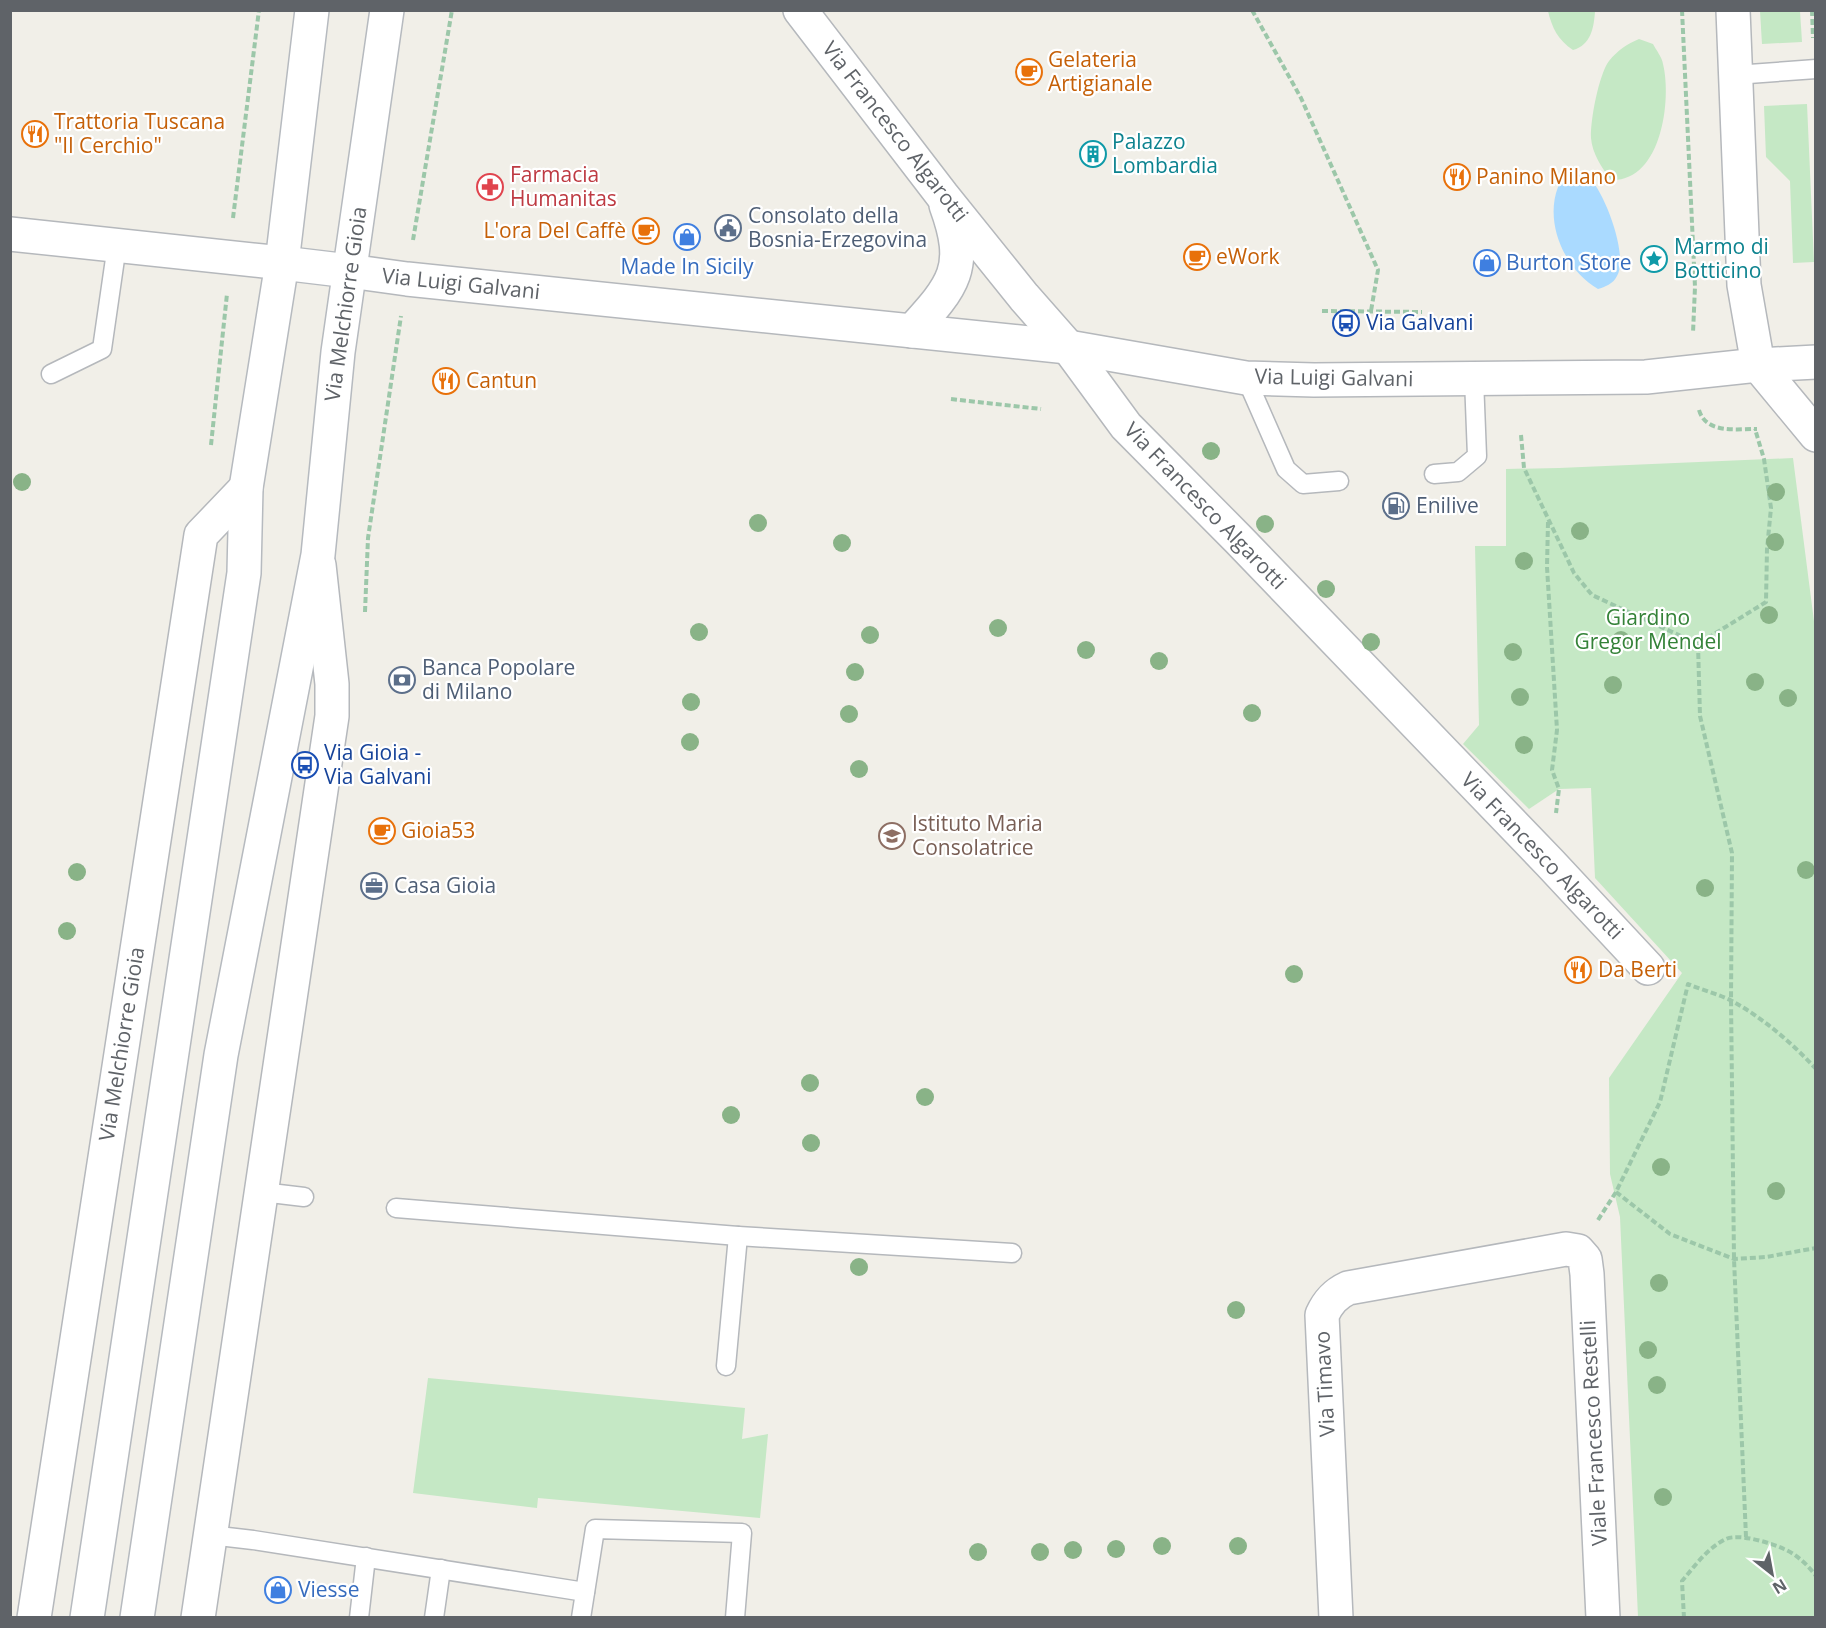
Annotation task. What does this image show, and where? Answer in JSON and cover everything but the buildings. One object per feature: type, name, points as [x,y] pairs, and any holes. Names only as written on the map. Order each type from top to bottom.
[{"type":"street","points":[[87,1617],[244,573],[246,488],[282,263],[312,10]]},
{"type":"street","name":"Via Melchiorre Gioia","points":[[137,1617],[221,1055],[318,555],[338,352],[387,10]]},
{"type":"street","name":"Via Melchiorre Gioia","points":[[382,55],[399,10]]},
{"type":"street","name":"Via Francesco Algarotti","points":[[800,10],[942,195],[1024,297],[1068,347],[1126,426],[1239,540],[1648,968]]},
{"type":"street","points":[[1733,10],[1744,285],[1758,365],[1815,435]]},
{"type":"street","points":[[912,331],[943,297],[951,282],[957,260],[957,237],[942,195]]},
{"type":"street","name":"Via Luigi Galvani","points":[[10,234],[282,263],[407,279],[1068,347],[1246,378],[1314,380],[1646,377],[1758,365],[1815,362]]},
{"type":"street","name":"Via Melchiorre Gioia","points":[[34,1617],[201,535],[246,488]]},
{"type":"street","name":"Via Melchiorre Gioia","points":[[198,1617],[332,716],[332,684],[318,555]]},
{"type":"street","name":"Via Timavo","points":[[1336,1617],[1322,1315],[1328,1303],[1338,1292],[1348,1288],[1566,1249],[1578,1251]]},
{"type":"street","name":"Viale Francesco Restelli","points":[[1578,1251],[1585,1260],[1587,1274],[1603,1617]]},
{"type":"lane","points":[[1735,75],[1815,69]]},
{"type":"lane","points":[[51,374],[102,349],[117,245]]},
{"type":"lane","points":[[1246,378],[1286,468],[1303,484],[1339,481]]},
{"type":"lane","points":[[1434,474],[1458,472],[1477,456],[1474,379]]},
{"type":"lane","points":[[261,1192],[304,1197]]},
{"type":"lane","points":[[396,1208],[738,1236],[1012,1253]]},
{"type":"lane","points":[[726,1366],[738,1236]]},
{"type":"lane","points":[[581,1617],[595,1528],[742,1533],[735,1617]]},
{"type":"lane","points":[[210,1535],[585,1592]]},
{"type":"lane","points":[[358,1617],[366,1557]]},
{"type":"lane","points":[[434,1617],[441,1569]]},
{"type":"path","points":[[235,194],[259,10]]},
{"type":"path","points":[[417,219],[452,10]]},
{"type":"path","points":[[1252,10],[1301,98],[1378,270],[1371,311]]},
{"type":"path","points":[[1682,10],[1695,287],[1692,326]]},
{"type":"path","points":[[1322,310],[1422,312]]},
{"type":"path","points":[[210,456],[225,321]]},
{"type":"path","points":[[364,622],[369,538],[395,351]]},
{"type":"path","points":[[951,399],[1041,409]]},
{"type":"path","points":[[1699,412],[1705,422],[1716,428],[1765,430]]},
{"type":"path","points":[[1698,644],[1766,602],[1770,508],[1764,459],[1755,429]]},
{"type":"path","points":[[1521,435],[1524,468],[1574,573],[1592,595],[1698,644]]},
{"type":"path","points":[[1548,519],[1547,567],[1557,730],[1552,770],[1559,789],[1550,863]]},
{"type":"path","points":[[1698,644],[1700,716],[1732,853],[1734,1259],[1746,1537]]},
{"type":"path","points":[[1815,1069],[1801,1053],[1767,1025],[1731,1000],[1688,984],[1660,1102],[1616,1192],[1670,1234],[1734,1259],[1766,1257],[1815,1248]]},
{"type":"path","points":[[1684,1617],[1682,1581],[1706,1553],[1727,1538],[1746,1537],[1785,1549],[1809,1567],[1815,1576]]},
{"type":"path","points":[[1809,1567],[1815,1563]]},
{"type":"green space","points":[[1548,11],[1595,11],[1594,23],[1588,40],[1573,50],[1556,33]]},
{"type":"green space","points":[[1760,11],[1800,11],[1802,42],[1762,44]]},
{"type":"green space","points":[[1639,39],[1653,44],[1662,61],[1666,98],[1664,117],[1652,154],[1641,168],[1628,177],[1611,180],[1598,160],[1592,144],[1591,130],[1596,98],[1609,61],[1623,48]]},
{"type":"green space","points":[[1807,104],[1814,262],[1793,263],[1790,181],[1766,157],[1764,106]]},
{"type":"green space","name":"Giardino Gregor Mendel","points":[[1793,458],[1816,637],[1815,1617],[1638,1617],[1620,1217],[1610,1174],[1609,1078],[1682,973],[1595,878],[1591,788],[1559,789],[1529,809],[1463,744],[1479,725],[1475,546],[1506,546],[1506,469]]},
{"type":"green space","points":[[428,1378],[745,1408],[742,1439],[768,1434],[760,1518],[538,1498],[537,1508],[413,1493]]},
{"type":"water","points":[[1574,170],[1587,175],[1601,194],[1613,223],[1620,253],[1617,276],[1611,283],[1598,289],[1586,281],[1567,258],[1556,230],[1554,201],[1558,187],[1563,177]]},
{"type":"place","name":"Gelateria Artigianale","points":[[1029,72]]},
{"type":"place","name":"Trattoria Tuscana \"Il Cerchio\"","points":[[35,134]]},
{"type":"place","name":"Palazzo Lombardia","points":[[1093,154]]},
{"type":"place","name":"Panino Milano","points":[[1457,177]]},
{"type":"place","name":"Farmacia Humanitas","points":[[490,187]]},
{"type":"place","name":"Consolato della Bosnia-Erzegovina","points":[[728,228]]},
{"type":"place","name":"L'ora Del Caffè","points":[[646,231]]},
{"type":"place","name":"Made In Sicily","points":[[687,237]]},
{"type":"place","name":"eWork","points":[[1197,257]]},
{"type":"place","name":"Marmo di Botticino","points":[[1654,259]]},
{"type":"place","name":"Burton Store","points":[[1487,263]]},
{"type":"place","name":"Via Galvani","points":[[1346,323]]},
{"type":"place","name":"Cantun","points":[[446,381]]},
{"type":"place","name":"Enilive","points":[[1396,506]]},
{"type":"place","name":"Banca Popolare di Milano","points":[[402,680]]},
{"type":"place","name":"Via Gioia - Via Galvani","points":[[305,765]]},
{"type":"place","name":"Gioia53","points":[[382,831]]},
{"type":"place","name":"Istituto Maria Consolatrice","points":[[892,836]]},
{"type":"place","name":"Casa Gioia","points":[[374,886]]},
{"type":"place","name":"Da Berti","points":[[1578,970]]},
{"type":"place","name":"Viesse","points":[[278,1590]]}]
